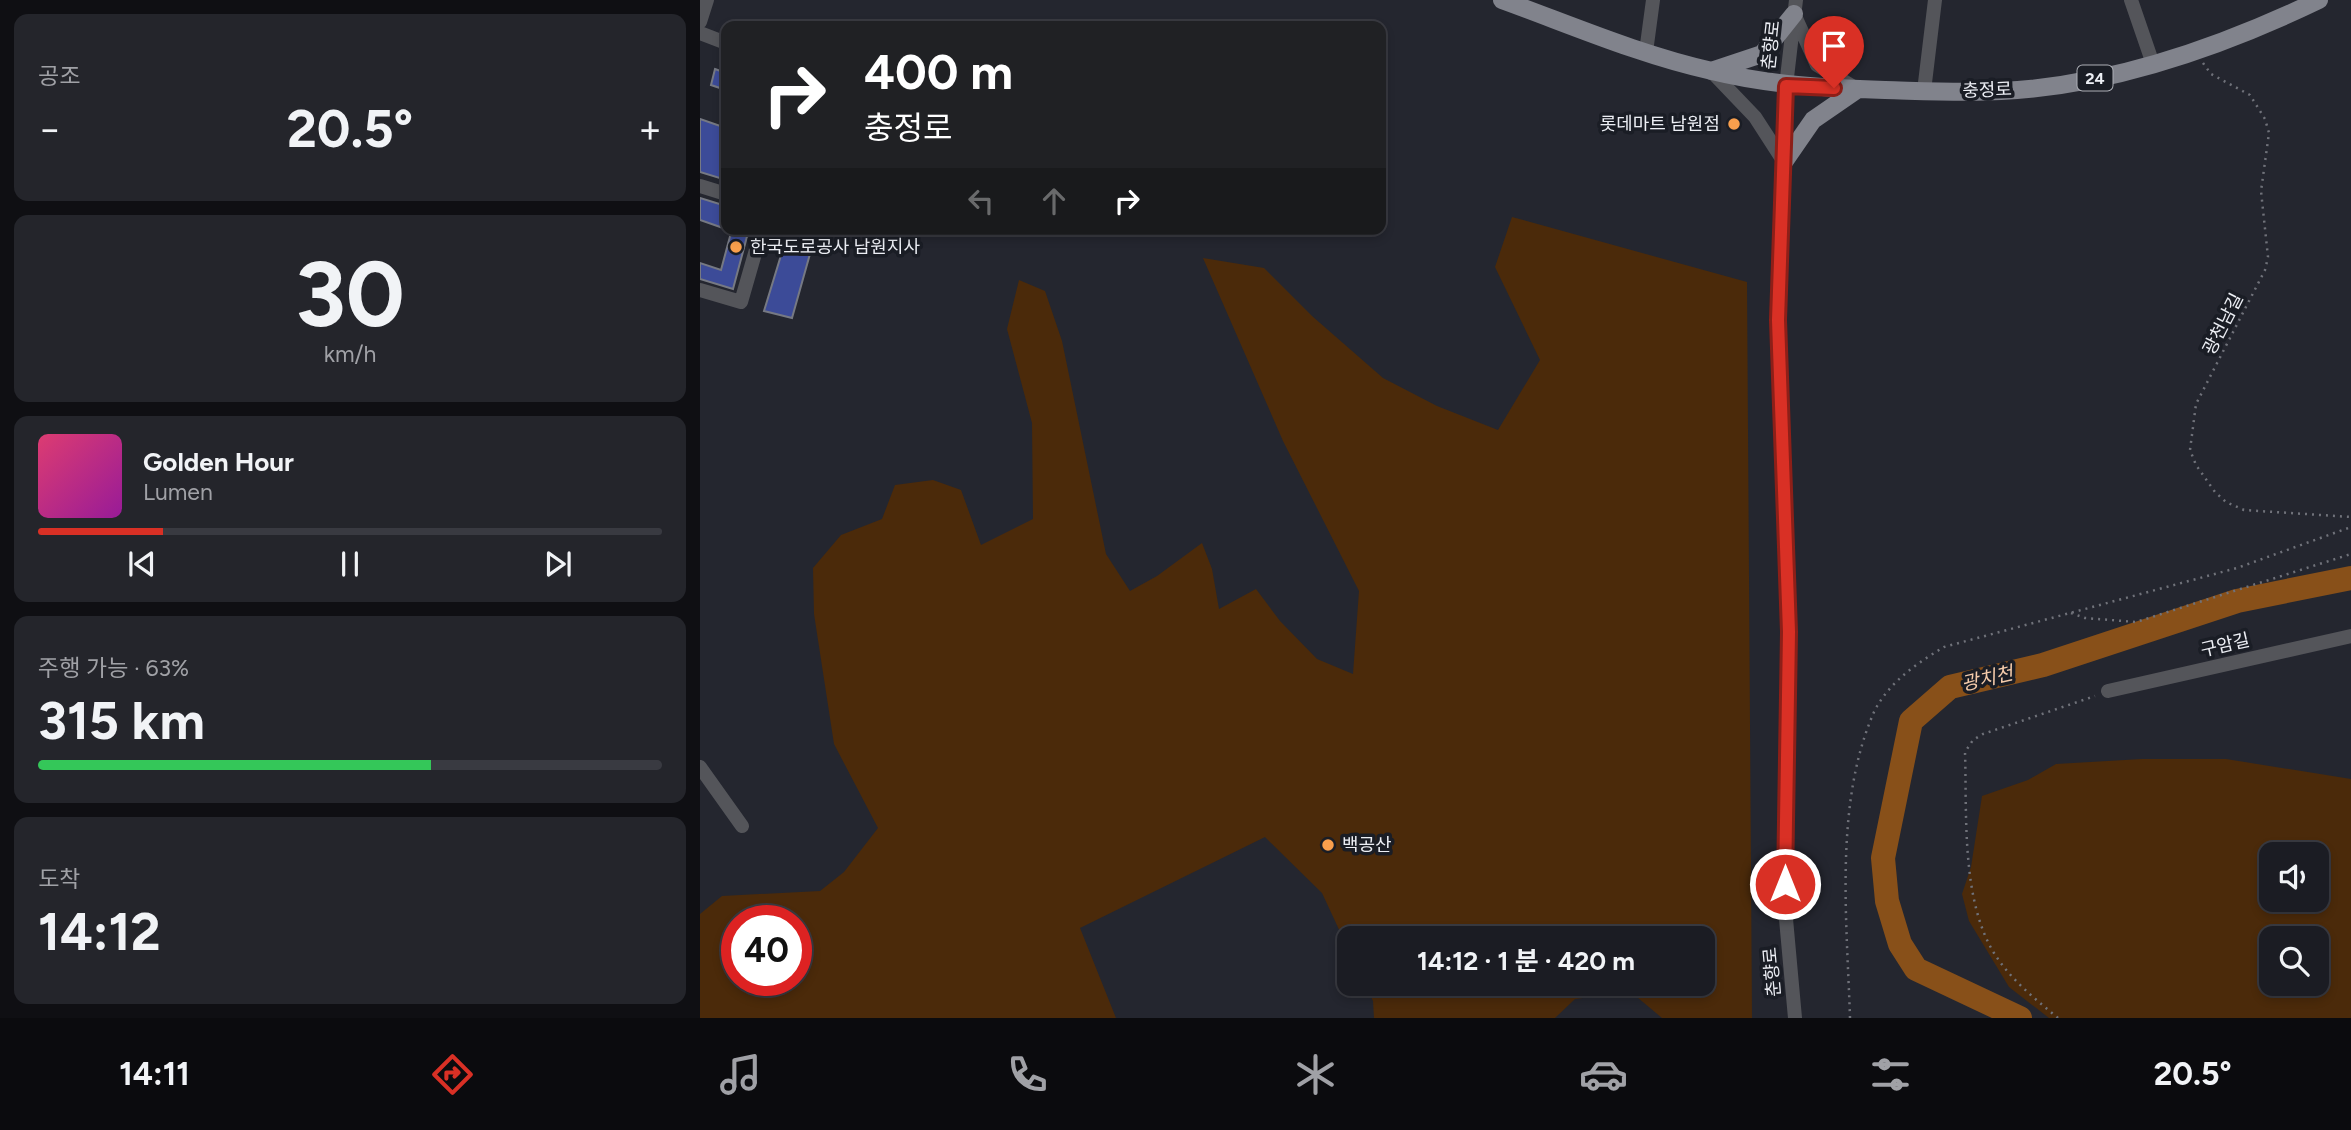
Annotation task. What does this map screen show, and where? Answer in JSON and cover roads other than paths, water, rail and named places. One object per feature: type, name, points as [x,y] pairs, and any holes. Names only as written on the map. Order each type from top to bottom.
[{"type":"main road","name":"충정로","points":[[1502,0],[1646,52],[1711,71],[1786,86],[1924,91],[2003,91],[2083,80],[2153,64],[2193,51],[2319,0]]},
{"type":"main road","points":[[1711,71],[1762,54],[1795,7]]},
{"type":"main road","points":[[1784,162],[1813,120],[1858,89]]},
{"type":"street","points":[[700,22],[707,0]]},
{"type":"street","points":[[1646,52],[1653,0]]},
{"type":"street","points":[[1924,91],[1935,0]]},
{"type":"street","points":[[2131,0],[2153,64]]},
{"type":"street","points":[[1795,7],[1817,65],[1858,89]]},
{"type":"street","name":"춘향로","points":[[1795,7],[1786,86],[1778,320],[1789,632],[1785,908],[1795,1018]]},
{"type":"street","points":[[700,33],[721,41]]},
{"type":"street","points":[[1711,71],[1755,117],[1784,162]]},
{"type":"street","points":[[700,186],[721,192]]},
{"type":"street","points":[[700,290],[741,302],[760,235]]},
{"type":"street","name":"구암길","points":[[2108,691],[2351,636]]},
{"type":"street","points":[[700,767],[742,826]]},
{"type":"waterway","name":"광치천","points":[[2020,1018],[1916,969],[1900,944],[1887,901],[1883,858],[1911,721],[1950,687],[2043,665],[2237,601],[2351,578]]},
{"type":"place","name":"롯데마트 남원점","points":[[1734,124]]},
{"type":"place","name":"한국도로공사 남원지사","points":[[736,247]]},
{"type":"place","name":"백공산","points":[[1328,845]]}]
